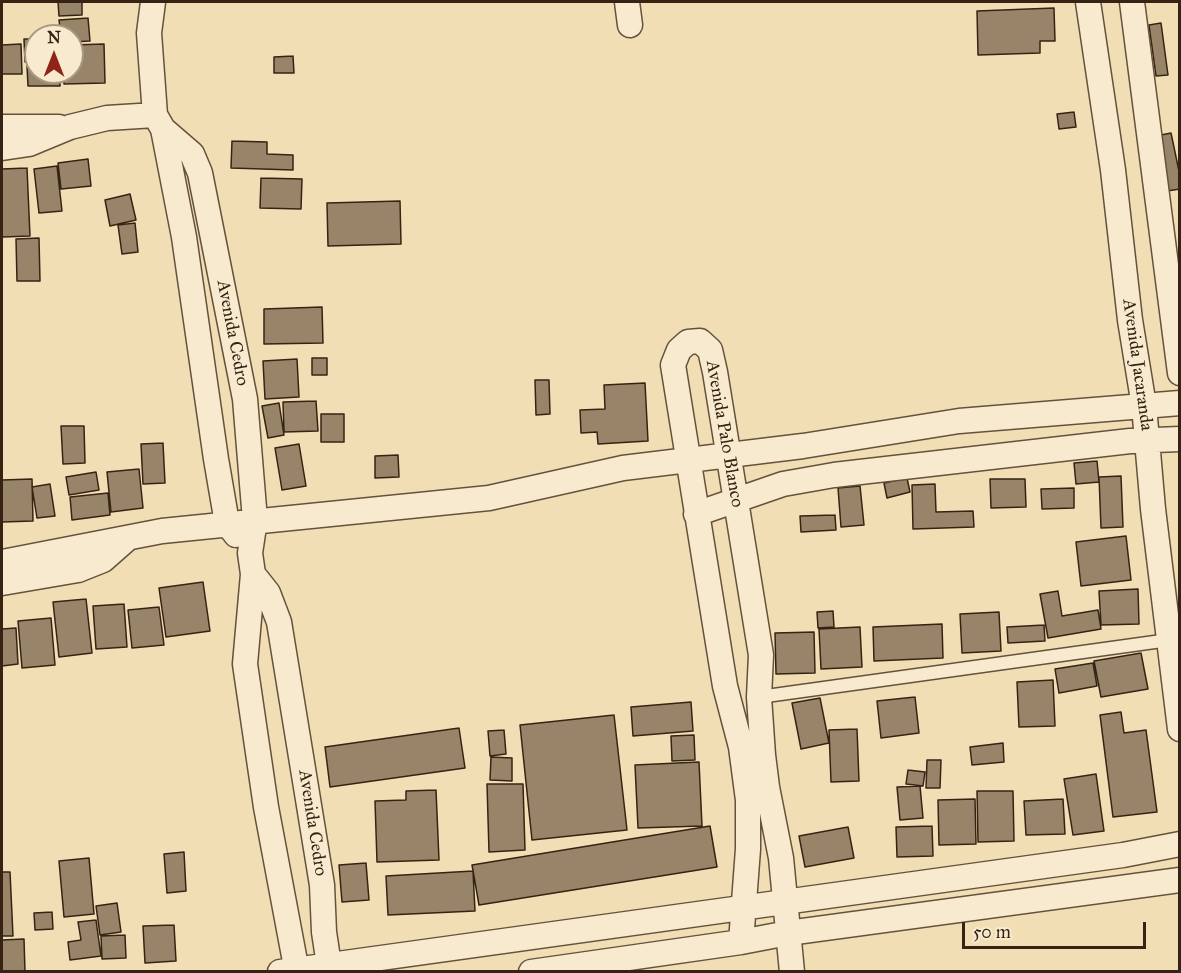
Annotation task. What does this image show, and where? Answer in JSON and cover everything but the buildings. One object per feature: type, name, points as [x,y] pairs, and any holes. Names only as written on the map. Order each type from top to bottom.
[{"type":"street","name":"Avenida Cedro","points":[[153,2],[149,33],[159,122],[184,237],[227,523],[268,593],[279,622],[322,885],[324,932],[331,968]]},
{"type":"street","points":[[627,2],[630,25]]},
{"type":"street","name":"Avenida Jacaranda","points":[[1088,2],[1113,170],[1130,320],[1144,406],[1153,509],[1179,729]]},
{"type":"street","points":[[1132,2],[1179,373]]},
{"type":"street","points":[[2,148],[29,144],[70,127],[107,118],[159,122]]},
{"type":"street","name":"Avenida Cedro","points":[[159,122],[192,154],[200,173],[245,399],[255,520],[245,664],[291,971]]},
{"type":"street","points":[[2,127],[70,127]]},
{"type":"street","name":"Avenida Palo Blanco","points":[[741,942],[748,849],[748,800],[741,747],[725,686],[673,365],[679,350],[688,342],[694,341],[700,341],[710,350],[715,372],[761,655],[759,697],[767,787],[781,858],[792,972]]},
{"type":"street","points":[[2,562],[162,531],[489,498],[623,468],[687,461],[959,421],[1179,403]]},
{"type":"street","points":[[696,514],[783,484],[834,475],[1147,440],[1179,439]]},
{"type":"street","points":[[2,583],[78,570],[103,560],[130,537]]},
{"type":"street","points":[[291,971],[331,968],[744,907],[1123,855],[1179,844]]},
{"type":"street","points":[[531,972],[741,942],[788,933],[1179,880]]},
{"type":"lane","points":[[759,697],[1169,640]]}]
